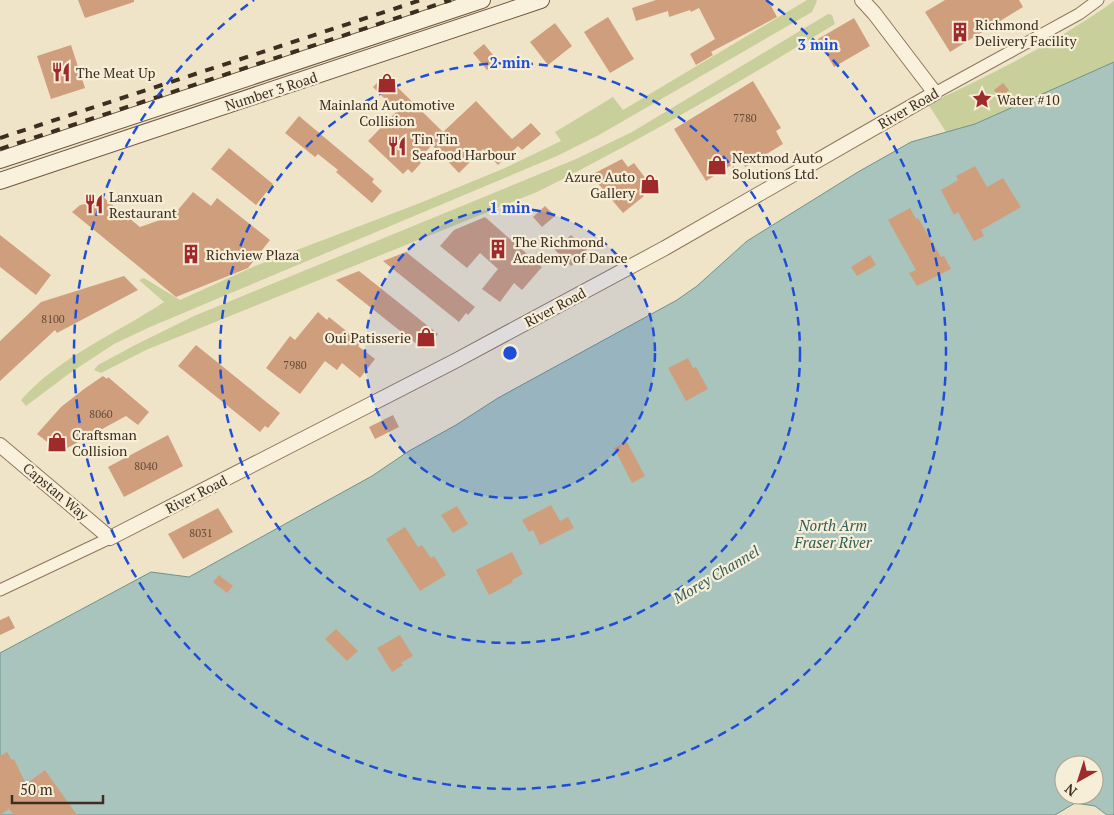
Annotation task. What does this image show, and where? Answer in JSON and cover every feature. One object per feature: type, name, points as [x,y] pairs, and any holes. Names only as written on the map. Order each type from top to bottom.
[{"type":"main road","name":"Number 3 Road","points":[[0,160],[482,0]]},
{"type":"main road","name":"Number 3 Road","points":[[0,182],[135,135],[319,76],[541,0]]},
{"type":"main road","points":[[312,56],[319,76]]},
{"type":"main road","points":[[120,121],[135,135]]},
{"type":"street","points":[[862,0],[874,13],[934,93]]},
{"type":"street","name":"River Road","points":[[0,590],[110,538],[455,361],[666,247],[934,93],[1079,14],[1098,0]]},
{"type":"street","name":"Capstan Way","points":[[0,445],[110,538]]},
{"type":"green space","points":[[807,0],[817,1],[812,12],[599,135],[557,156],[150,327],[114,344],[70,373],[26,406],[21,400],[36,384],[71,358],[164,302],[139,280],[144,278],[180,300],[255,266],[420,203],[505,168],[561,141],[555,132],[613,97],[623,110]]},
{"type":"green space","points":[[1114,1],[1114,62],[975,124],[946,132],[928,104],[1047,44]]},
{"type":"green space","points":[[828,14],[832,15],[835,24],[688,111],[613,153],[537,192],[146,350],[101,373],[94,370],[98,365],[194,316],[576,159],[632,132]]},
{"type":"water","name":"North Arm Fraser River","points":[[1114,62],[1114,815],[1107,815],[1095,806],[1088,805],[1104,805],[1104,755],[1054,755],[1054,805],[1072,805],[1055,815],[0,815],[0,653],[151,572],[189,577],[372,476],[409,451],[456,425],[498,398],[677,300],[697,286],[747,241],[858,172],[911,142],[975,124]]},
{"type":"building","points":[[78,0],[134,0],[134,2],[85,18]]},
{"type":"building","points":[[656,0],[768,0],[777,17],[711,52],[713,55],[696,65],[690,54],[715,39],[699,8],[691,12],[690,10],[669,17],[668,11],[636,21],[632,8]]},
{"type":"building","name":"Richmond Delivery Facility","points":[[945,0],[1019,0],[1023,7],[950,52],[925,12]]},
{"type":"building","points":[[608,17],[634,59],[610,73],[584,32]]},
{"type":"building","points":[[854,18],[870,46],[834,67],[818,39]]},
{"type":"building","points":[[555,23],[572,46],[548,65],[530,42]]},
{"type":"building","points":[[484,44],[498,61],[487,70],[473,53]]},
{"type":"building","name":"The Meat Up","points":[[71,45],[85,88],[51,99],[37,56]]},
{"type":"building","points":[[385,75],[443,132],[476,101],[512,139],[531,123],[541,134],[522,150],[518,146],[498,165],[483,149],[459,173],[432,145],[418,160],[421,163],[412,173],[408,169],[403,174],[368,141],[397,111],[373,87]]},
{"type":"building","points":[[753,81],[781,128],[776,131],[783,144],[745,167],[741,159],[706,181],[674,129]]},
{"type":"building","points":[[1003,83],[1009,90],[1000,98],[994,90]]},
{"type":"building","points":[[299,116],[374,179],[372,182],[382,191],[372,203],[336,172],[338,170],[318,154],[315,157],[285,133]]},
{"type":"building","points":[[229,148],[273,184],[256,205],[211,169]]},
{"type":"building","points":[[622,159],[628,167],[634,163],[649,183],[639,190],[644,196],[623,213],[591,175]]},
{"type":"building","points":[[975,166],[987,187],[1003,178],[1021,207],[981,230],[984,236],[974,241],[958,212],[954,215],[941,190],[958,180],[956,176]]},
{"type":"building","name":"Richview Plaza","points":[[193,192],[211,206],[217,198],[270,240],[248,268],[176,297],[72,212],[80,205],[91,203],[103,197],[140,227],[163,219],[169,214],[172,217]]},
{"type":"building","points":[[545,206],[555,216],[542,227],[533,217]]},
{"type":"building","points":[[910,208],[941,257],[944,256],[951,269],[917,286],[909,273],[916,270],[888,220]]},
{"type":"building","name":"The Richmond Academy of Dance","points":[[485,217],[542,267],[522,290],[514,283],[500,302],[482,289],[498,269],[480,253],[467,268],[440,246],[454,230]]},
{"type":"building","points":[[0,235],[51,275],[36,295],[0,267]]},
{"type":"building","points":[[571,235],[587,250],[571,266],[555,250]]},
{"type":"building","points":[[406,252],[475,307],[468,315],[466,313],[459,322],[383,261]]},
{"type":"building","points":[[870,255],[876,265],[857,276],[851,267]]},
{"type":"building","points":[[359,271],[438,334],[430,344],[428,342],[423,349],[336,280]]},
{"type":"building","points":[[124,276],[138,290],[57,333],[55,330],[0,381],[0,341],[41,302]]},
{"type":"building","points":[[318,312],[327,320],[329,317],[361,343],[358,346],[375,359],[360,378],[342,363],[337,370],[325,361],[300,394],[266,368],[290,336],[295,340]]},
{"type":"building","points":[[196,345],[280,413],[268,428],[265,426],[260,432],[178,366]]},
{"type":"building","points":[[688,358],[693,368],[696,367],[708,389],[686,401],[668,368]]},
{"type":"building","points":[[103,376],[107,379],[108,377],[149,412],[138,425],[126,416],[60,452],[37,434],[61,407]]},
{"type":"building","points":[[393,415],[399,427],[375,439],[369,427]]},
{"type":"building","points":[[168,435],[183,466],[124,497],[108,467]]},
{"type":"building","points":[[627,442],[645,476],[632,483],[614,448]]},
{"type":"building","points":[[551,505],[560,521],[568,517],[574,528],[540,545],[533,530],[529,532],[522,520]]},
{"type":"building","points":[[457,506],[468,524],[453,533],[441,515]]},
{"type":"building","points":[[218,508],[233,532],[183,559],[168,534]]},
{"type":"building","points":[[405,527],[418,547],[422,545],[431,558],[434,556],[446,575],[420,591],[386,539]]},
{"type":"building","points":[[512,552],[523,574],[512,580],[513,582],[489,595],[476,570]]},
{"type":"building","points":[[219,575],[233,586],[227,593],[213,582]]},
{"type":"building","points":[[9,616],[15,628],[0,635],[0,620]]},
{"type":"building","points":[[336,629],[358,651],[347,661],[325,639]]},
{"type":"building","points":[[400,635],[413,656],[401,663],[403,665],[392,672],[377,648]]},
{"type":"building","points":[[7,752],[12,760],[14,759],[26,784],[45,770],[77,815],[14,815],[9,809],[0,815],[0,756]]},
{"type":"railway","points":[[0,138],[421,0]]},
{"type":"railway","points":[[0,149],[451,0]]},
{"type":"place","name":"Richmond Delivery Facility","points":[[960,32]]},
{"type":"place","name":"The Meat Up","points":[[61,72]]},
{"type":"place","name":"Mainland Automotive Collision","points":[[387,83]]},
{"type":"place","name":"Water #10","points":[[982,99]]},
{"type":"place","name":"Tin Tin Seafood Harbour","points":[[397,146]]},
{"type":"place","name":"Nextmod Auto Solutions Ltd.","points":[[717,165]]},
{"type":"place","name":"Azure Auto Gallery","points":[[650,184]]},
{"type":"place","name":"Lanxuan Restaurant","points":[[94,204]]},
{"type":"place","name":"The Richmond Academy of Dance","points":[[498,249]]},
{"type":"place","name":"Richview Plaza","points":[[191,254]]},
{"type":"place","name":"Oui Patisserie","points":[[426,337]]},
{"type":"place","name":"Craftsman Collision","points":[[57,442]]},
{"type":"water label","name":"Morey Channel","points":[[716,574]]}]
